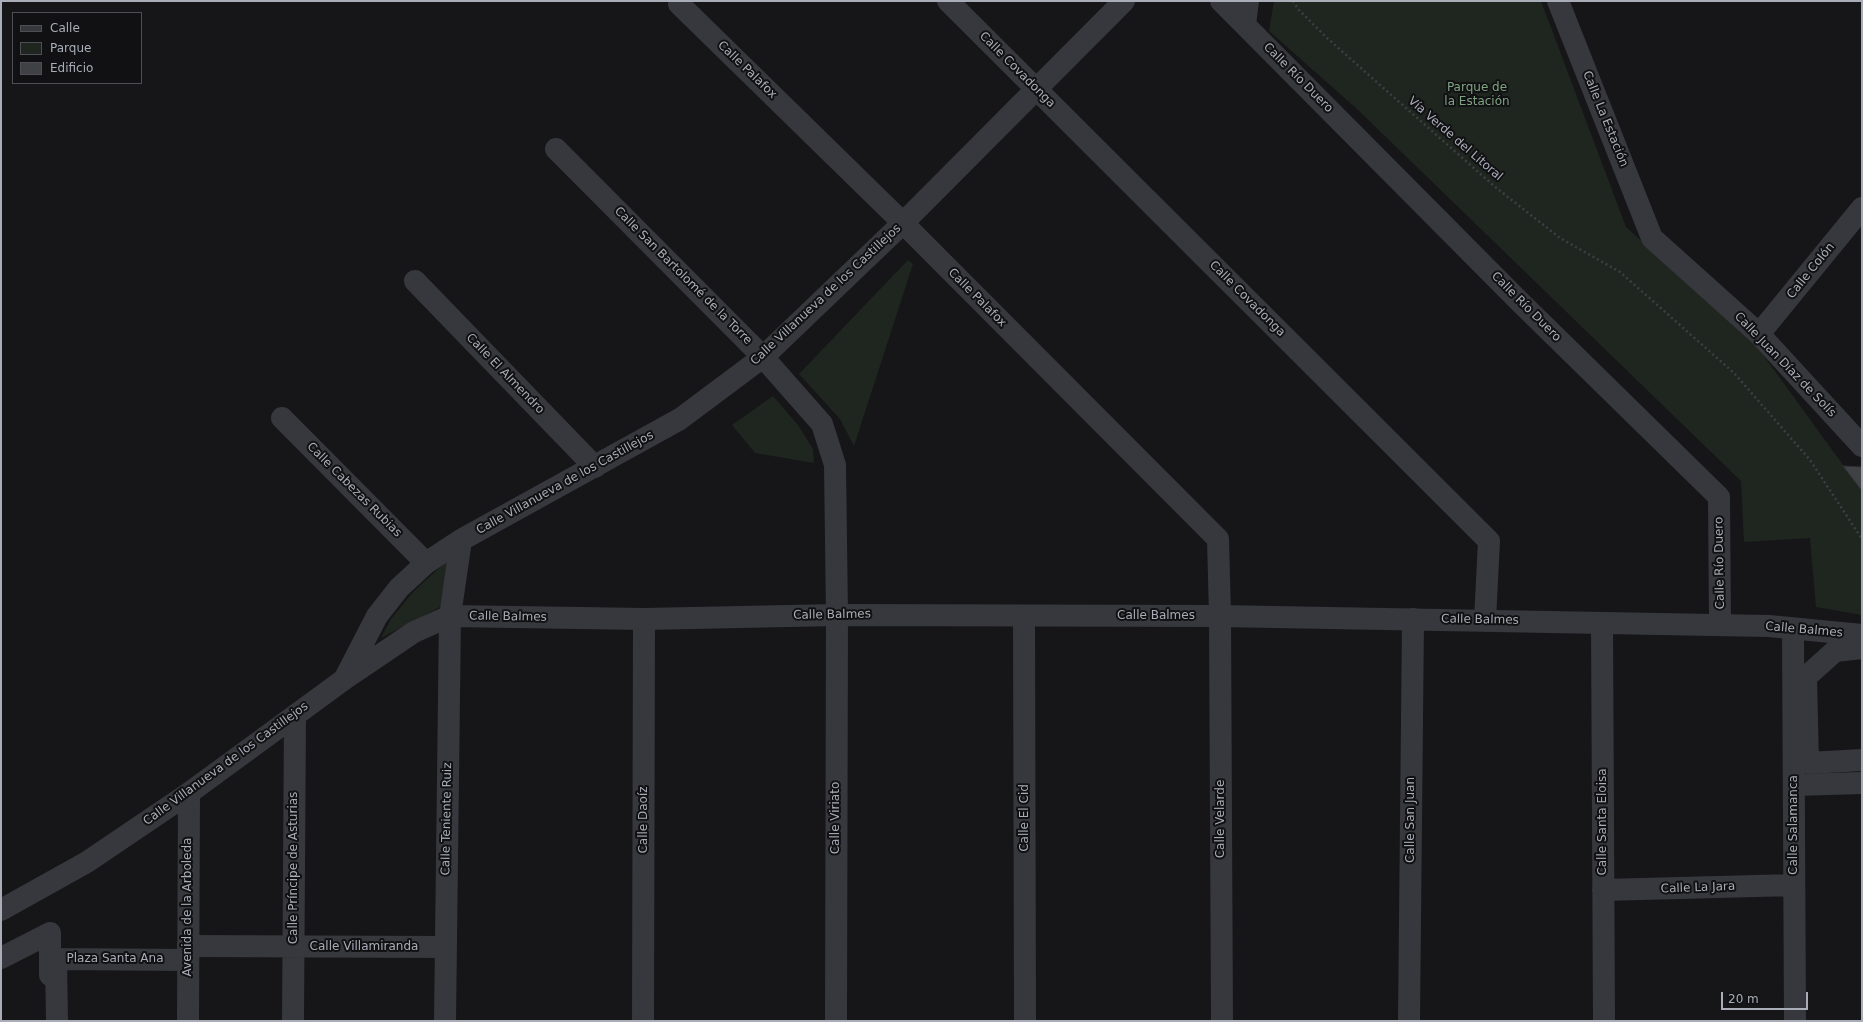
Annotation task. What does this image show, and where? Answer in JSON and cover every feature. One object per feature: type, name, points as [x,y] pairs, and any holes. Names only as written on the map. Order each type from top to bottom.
[{"type":"street","name":"Calle Covadonga","points":[[948,1],[1489,541],[1484,620]]},
{"type":"street","name":"Calle Villanueva de los Castillejos","points":[[346,678],[377,616],[399,588],[426,563],[461,540],[680,419],[764,357],[903,223],[1124,1]]},
{"type":"street","name":"Calle Río Duero","points":[[1221,1],[1519,301],[1719,497],[1720,625]]},
{"type":"street","points":[[1245,25],[1248,1]]},
{"type":"street","name":"Calle La Estación","points":[[1558,1],[1652,238]]},
{"type":"street","name":"Calle Palafox","points":[[680,3],[903,223],[1218,539],[1220,616]]},
{"type":"street","name":"Calle San Bartolomé de la Torre","points":[[556,149],[764,357],[822,424],[835,465],[837,615]]},
{"type":"street","name":"Calle Colón","points":[[1759,334],[1859,216]]},
{"type":"street","name":"Calle Juan Díaz de Solís","points":[[1652,238],[1759,334],[1862,446]]},
{"type":"street","name":"Calle El Almendro","points":[[415,281],[595,467]]},
{"type":"street","name":"Calle Cabezas Rubias","points":[[282,418],[426,563]]},
{"type":"street","name":"Calle Teniente Ruiz","points":[[445,1021],[450,616],[461,540]]},
{"type":"street","name":"Calle Balmes","points":[[450,616],[644,619],[837,615],[1220,616],[1769,626],[1862,635]]},
{"type":"street","name":"Calle Viriato","points":[[836,1021],[837,615]]},
{"type":"street","name":"Calle Villanueva de los Castillejos","points":[[1,910],[87,862],[189,793],[346,678],[414,632],[450,616]]},
{"type":"street","name":"Calle El Cid","points":[[1024,616],[1025,1021]]},
{"type":"street","name":"Calle Velarde","points":[[1220,616],[1222,1021]]},
{"type":"street","name":"Calle Daoíz","points":[[643,1021],[644,619]]},
{"type":"street","name":"Calle San Juan","points":[[1409,1021],[1413,619]]},
{"type":"street","name":"Calle Santa Eloisa","points":[[1602,623],[1604,1021]]},
{"type":"street","name":"Calle Salamanca","points":[[1793,629],[1795,785],[1795,1021]]},
{"type":"street","points":[[1862,648],[1835,651],[1806,677],[1808,763],[1862,760]]},
{"type":"street","name":"Calle Príncipe de Asturias","points":[[292,1021],[295,716]]},
{"type":"street","points":[[1795,785],[1862,783]]},
{"type":"street","name":"Avenida de la Arboleda","points":[[188,1021],[189,793]]},
{"type":"street","name":"Calle La Jara","points":[[1603,890],[1794,885]]},
{"type":"street","name":"Plaza Santa Ana","points":[[1,958],[50,933],[50,1021]]},
{"type":"street","name":"Calle Villamiranda","points":[[188,953],[293,946],[445,947]]},
{"type":"street","name":"Plaza Santa Ana","points":[[56,1021],[56,959],[188,953]]},
{"type":"path","name":"Vía Verde del Litoral","points":[[1293,1],[1298,9],[1327,38],[1494,186],[1560,238],[1620,272],[1734,373],[1810,460],[1862,539]]},
{"type":"green space","name":"Parque de la Estación","points":[[1274,1],[1541,1],[1626,227],[1753,341],[1862,491],[1862,615],[1816,607],[1810,538],[1744,542],[1741,481],[1357,109],[1269,31]]},
{"type":"green space","points":[[908,260],[913,264],[854,446],[840,419],[799,374]]},
{"type":"green space","points":[[773,396],[798,425],[813,449],[814,463],[755,453],[732,425]]},
{"type":"green space","points":[[449,559],[440,607],[381,638],[391,619],[413,592]]},
{"type":"building","points":[[1843,466],[1862,467],[1862,491]]}]
